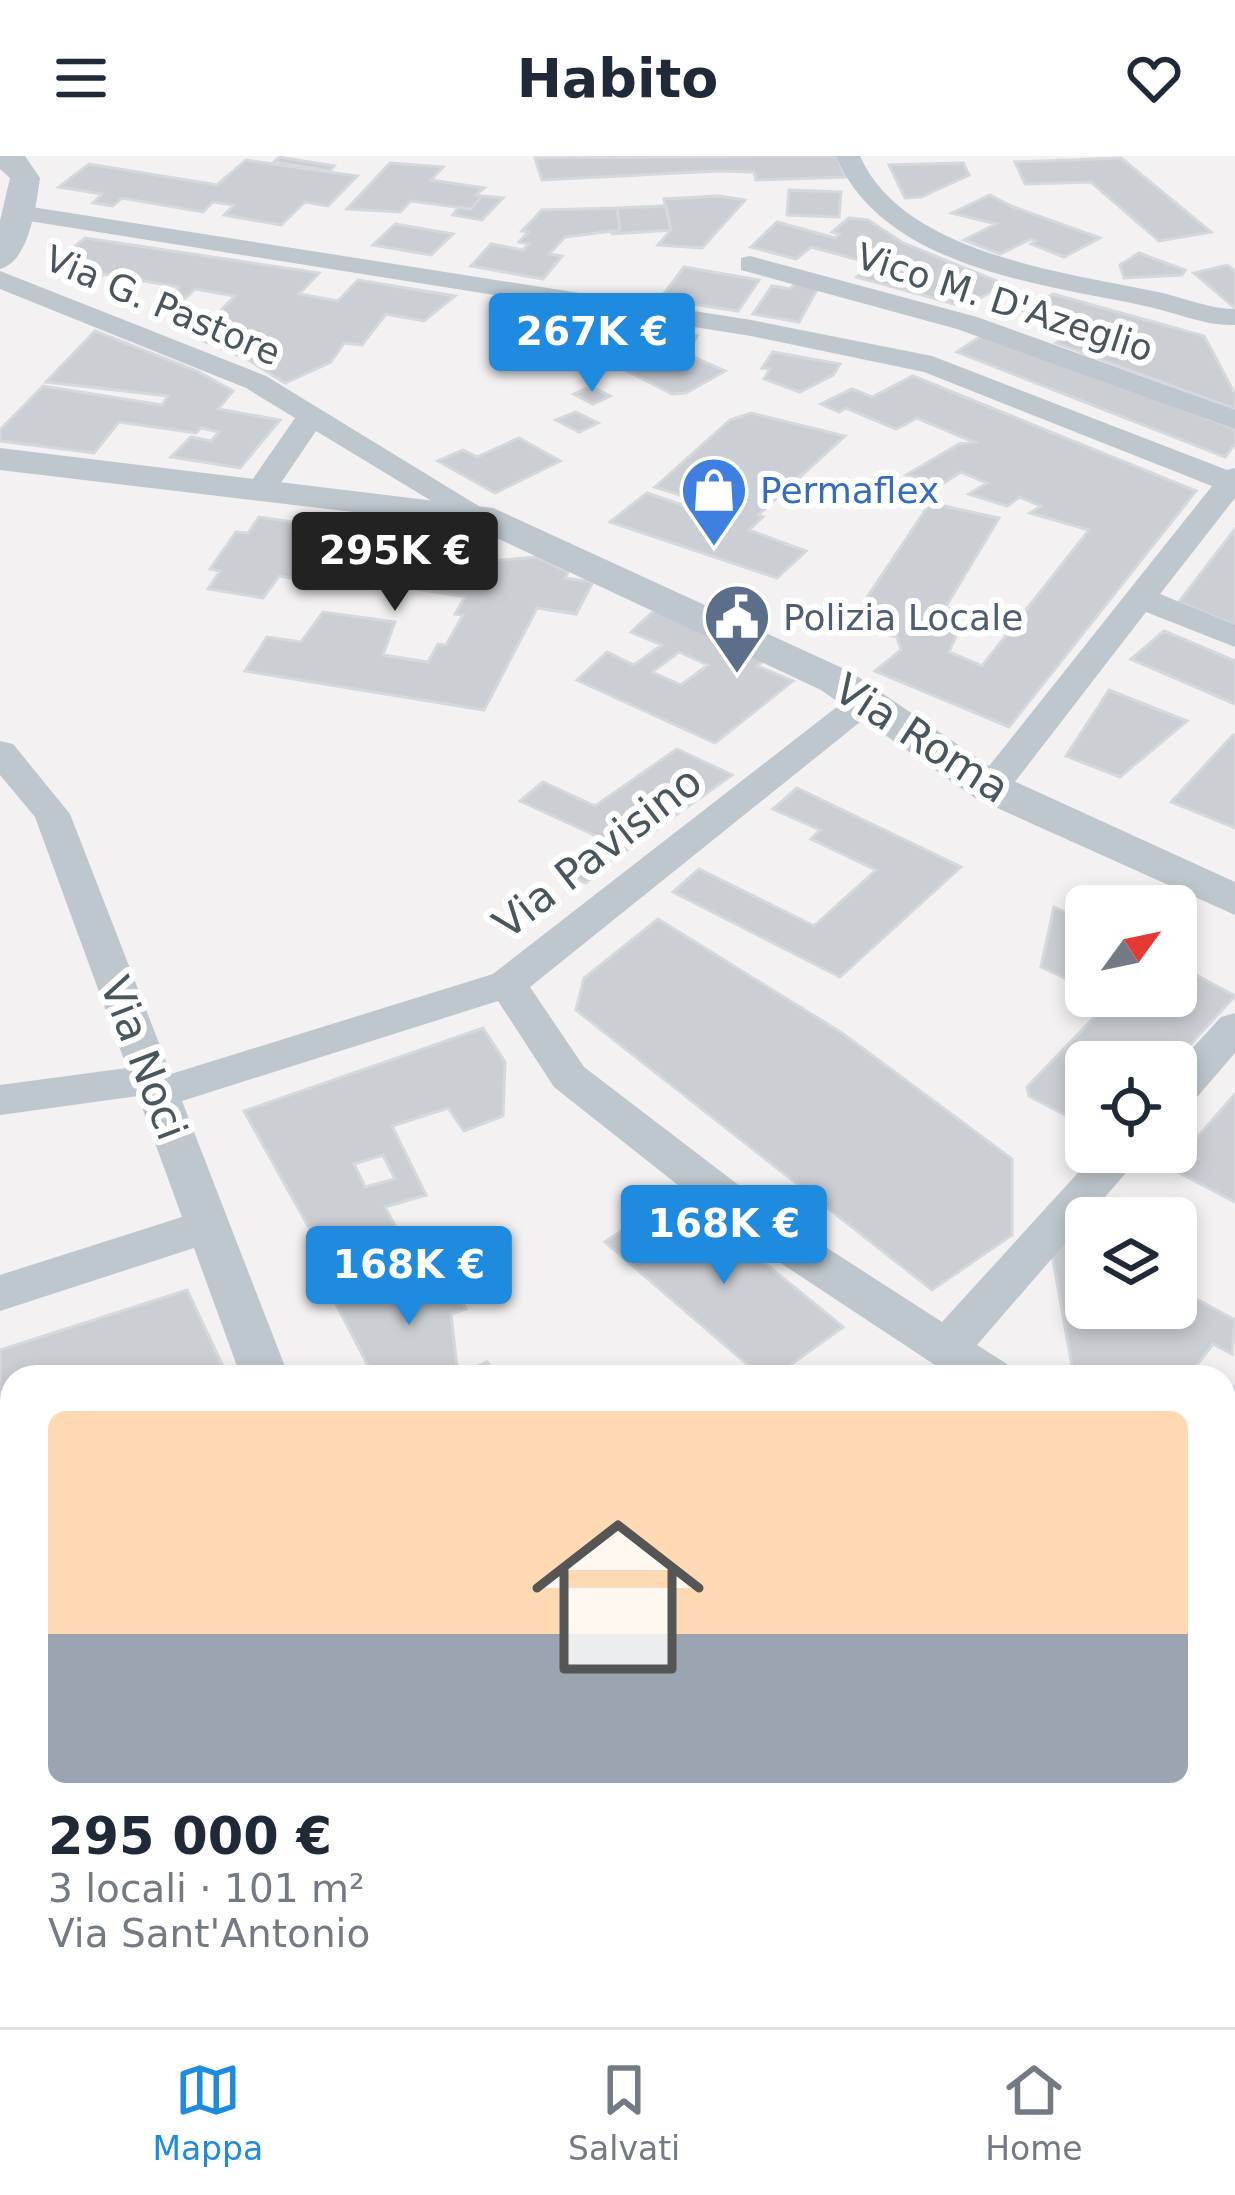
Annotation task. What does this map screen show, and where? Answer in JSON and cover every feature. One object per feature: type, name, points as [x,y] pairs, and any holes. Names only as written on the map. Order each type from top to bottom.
[{"type":"street","points":[[848,156],[861,194],[927,234],[1035,277],[1174,303],[1226,325]]},
{"type":"street","points":[[0,259],[19,213],[25,178],[11,159]]},
{"type":"street","points":[[19,213],[728,325],[910,361],[1234,481],[991,788]]},
{"type":"street","name":"Vico M. D'Azeglio","points":[[750,264],[967,323],[1234,420]]},
{"type":"street","points":[[910,361],[1035,277]]},
{"type":"street","name":"Via G. Pastore","points":[[0,280],[256,382],[479,516]]},
{"type":"street","points":[[263,486],[312,416]]},
{"type":"street","name":"Via Roma","points":[[0,459],[263,486],[479,516],[836,680],[991,788],[1235,900]]},
{"type":"street","points":[[1142,598],[1235,637]]},
{"type":"street","name":"Via Pavisino","points":[[0,1100],[155,1086],[507,984],[863,703]]},
{"type":"street","name":"Via Noci","points":[[0,752],[52,814],[260,1365]]},
{"type":"street","points":[[507,984],[568,1077],[771,1234],[972,1365]]},
{"type":"street","points":[[1197,1070],[1235,1027]]},
{"type":"street","points":[[946,1348],[1103,1173]]},
{"type":"street","points":[[0,1293],[208,1226]]},
{"type":"building","points":[[837,156],[845,177],[756,180],[754,172],[718,171],[542,180],[535,158]]},
{"type":"building","points":[[279,157],[334,166],[329,171],[274,162]]},
{"type":"building","points":[[1121,158],[1211,232],[1159,241],[1091,182],[1025,184],[1015,162]]},
{"type":"building","points":[[246,160],[357,176],[328,206],[305,202],[281,225],[224,215],[234,205],[213,202],[203,212],[122,198],[113,206],[93,203],[102,194],[59,187],[89,164],[217,185]]},
{"type":"building","points":[[390,163],[443,167],[431,180],[484,188],[476,195],[482,196],[471,209],[411,201],[400,212],[347,209]]},
{"type":"building","points":[[963,163],[969,175],[921,197],[905,198],[889,165]]},
{"type":"building","points":[[789,190],[841,192],[839,217],[787,215]]},
{"type":"building","points":[[990,195],[1100,238],[1064,257],[1031,244],[1036,241],[1031,239],[1000,254],[964,240],[996,224],[952,213]]},
{"type":"building","points":[[482,196],[503,198],[482,220],[453,215],[458,208],[471,209]]},
{"type":"building","points":[[719,196],[745,200],[702,248],[658,245],[671,230],[664,199]]},
{"type":"building","points":[[666,206],[671,230],[611,234],[620,230],[617,208]]},
{"type":"building","points":[[617,208],[620,230],[565,237],[549,254],[562,256],[543,279],[471,266],[491,244],[523,250],[529,244],[519,242],[528,232],[522,231],[542,210]]},
{"type":"building","points":[[849,218],[868,220],[903,243],[1004,284],[965,307],[857,277],[874,264],[811,247],[796,259],[751,247],[777,222],[835,238],[839,234],[832,232]]},
{"type":"building","points":[[395,224],[453,234],[431,255],[373,245]]},
{"type":"building","points":[[85,238],[319,273],[299,294],[338,301],[358,280],[455,296],[424,321],[386,314],[362,345],[344,343],[331,362],[285,383],[247,359],[194,337],[235,296],[195,289],[183,301],[167,299],[179,287],[104,274],[92,285],[76,282],[88,271],[52,265]]},
{"type":"building","points":[[1139,253],[1185,270],[1182,275],[1124,278],[1120,265]]},
{"type":"building","points":[[1227,265],[1235,271],[1235,308],[1194,273]]},
{"type":"building","points":[[684,267],[759,280],[738,311],[660,299]]},
{"type":"building","points":[[797,282],[818,288],[799,322],[753,314],[772,286],[790,289]]},
{"type":"building","points":[[1053,294],[1204,336],[1235,394],[1235,409],[1056,343],[1077,330],[1024,311]]},
{"type":"building","points":[[583,319],[697,336],[687,354],[725,371],[686,393],[672,394],[614,364],[629,357],[572,349],[580,337],[570,336]]},
{"type":"building","points":[[95,331],[197,371],[233,391],[218,409],[280,420],[240,468],[171,457],[191,437],[211,441],[219,432],[201,428],[196,433],[119,422],[94,453],[0,441],[0,430],[43,386],[162,405],[168,396],[46,382]]},
{"type":"building","points":[[986,333],[1235,429],[1235,444],[1225,457],[957,352]]},
{"type":"building","points":[[773,352],[840,364],[833,375],[800,392],[764,379],[770,369],[762,368]]},
{"type":"building","points":[[913,376],[1196,491],[1009,727],[875,671],[901,650],[897,637],[850,623],[930,503],[999,518],[945,608],[953,609],[945,625],[957,634],[949,652],[982,666],[1089,530],[1030,513],[1041,506],[1020,497],[1007,506],[969,494],[987,483],[961,472],[939,486],[906,475],[959,444],[974,442],[917,418],[896,429],[846,408],[839,412],[821,404],[852,389],[872,397]]},
{"type":"building","points":[[591,386],[610,396],[593,404],[574,394]]},
{"type":"building","points":[[576,412],[598,423],[579,432],[556,420]]},
{"type":"building","points":[[751,413],[845,436],[758,515],[763,517],[749,530],[806,551],[777,578],[610,522],[647,493],[688,507],[696,500],[655,487],[730,420]]},
{"type":"building","points":[[519,438],[560,461],[495,493],[438,461],[463,450],[477,457]]},
{"type":"building","points":[[259,517],[313,525],[305,536],[335,540],[332,544],[488,566],[492,561],[537,557],[568,572],[565,578],[593,582],[576,614],[537,608],[484,710],[245,671],[267,637],[301,642],[323,612],[395,622],[383,655],[428,662],[438,644],[446,645],[463,615],[455,614],[465,597],[336,575],[331,582],[302,587],[298,579],[279,576],[263,598],[208,589],[220,571],[210,569],[236,532],[248,533]]},
{"type":"building","points":[[1235,529],[1235,626],[1179,602]]},
{"type":"building","name":"Polizia Locale","points":[[659,606],[771,655],[757,666],[793,681],[715,743],[577,680],[607,652],[634,665],[662,645],[631,632]],"holes":[[[679,652],[708,665],[681,685],[652,672]]]},
{"type":"building","points":[[1164,631],[1235,661],[1235,704],[1131,659]]},
{"type":"building","points":[[1109,690],[1187,721],[1120,777],[1066,756]]},
{"type":"building","points":[[1235,735],[1235,828],[1171,802]]},
{"type":"building","points":[[677,749],[732,775],[627,850],[520,801],[543,782],[595,806]]},
{"type":"building","points":[[797,788],[961,867],[840,977],[673,892],[699,869],[814,926],[876,870],[811,839],[820,830],[773,809]]},
{"type":"building","points":[[595,850],[613,858],[586,883],[566,875]]},
{"type":"building","points":[[1054,907],[1065,912],[1065,978],[1041,967]]},
{"type":"building","points":[[658,919],[842,1033],[1012,1159],[1012,1235],[932,1290],[576,1010],[584,978]]},
{"type":"building","points":[[1197,975],[1235,996],[1193,1041],[1071,1041],[1095,1017],[1197,1017]]},
{"type":"building","points":[[483,1028],[505,1062],[503,1116],[464,1131],[448,1108],[392,1126],[426,1195],[385,1207],[410,1253],[336,1276],[244,1111]],"holes":[[[383,1155],[395,1179],[365,1187],[354,1164]]]},
{"type":"building","points":[[1065,1048],[1065,1115],[1029,1096],[1027,1087]]},
{"type":"building","points":[[1235,1094],[1235,1202],[1180,1173],[1197,1173],[1197,1137]]},
{"type":"building","points":[[679,1193],[843,1327],[791,1365],[748,1365],[605,1242]]},
{"type":"building","points":[[1065,1236],[1065,1327],[1051,1249]]},
{"type":"building","points":[[444,1267],[466,1309],[451,1314],[457,1365],[368,1365],[336,1304]]},
{"type":"building","points":[[187,1290],[222,1365],[0,1365],[0,1350]]},
{"type":"building","points":[[1197,1299],[1235,1320],[1232,1354],[1213,1344],[1197,1365],[1072,1365],[1065,1329],[1197,1329]]},
{"type":"place","name":"Permaflex","points":[[714,549]]},
{"type":"place","name":"Polizia Locale","points":[[737,676]]}]
